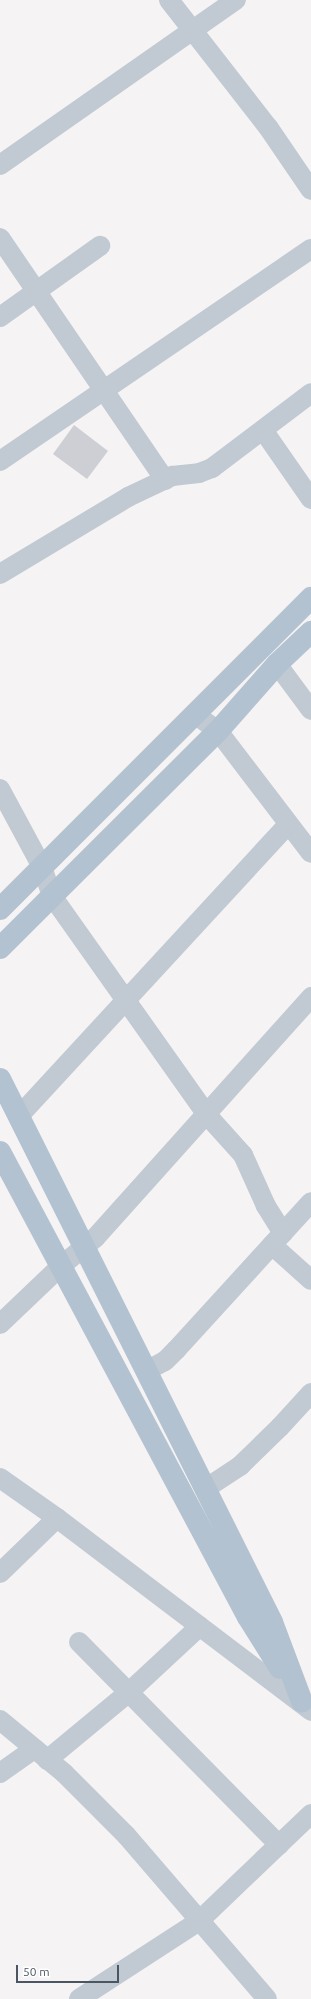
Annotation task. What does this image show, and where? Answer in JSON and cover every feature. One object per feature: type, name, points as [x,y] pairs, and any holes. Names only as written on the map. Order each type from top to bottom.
[{"type":"main road","points":[[0,908],[196,715],[311,598]]},
{"type":"main road","points":[[0,948],[218,731],[277,664],[311,632]]},
{"type":"main road","points":[[0,1079],[272,1622],[306,1706]]},
{"type":"main road","points":[[0,1152],[248,1617],[306,1706]]},
{"type":"street","points":[[169,0],[268,127],[311,190]]},
{"type":"street","points":[[0,165],[236,0]]},
{"type":"street","points":[[0,238],[165,480]]},
{"type":"street","points":[[0,317],[100,246]]},
{"type":"street","points":[[0,461],[105,391],[311,249]]},
{"type":"street","points":[[0,574],[100,512],[165,480],[212,468],[311,393]]},
{"type":"street","points":[[263,430],[311,499]]},
{"type":"street","points":[[277,664],[311,710]]},
{"type":"street","points":[[196,715],[218,731],[311,853]]},
{"type":"street","points":[[0,789],[42,867],[52,896],[207,1115],[243,1155],[266,1206],[277,1239],[311,1280]]},
{"type":"street","points":[[19,1116],[127,1001],[288,824]]},
{"type":"street","points":[[0,1324],[61,1266],[84,1247],[207,1115],[311,997]]},
{"type":"street","points":[[146,1371],[165,1361],[176,1350],[311,1202]]},
{"type":"street","points":[[205,1489],[240,1466],[280,1427],[311,1393]]},
{"type":"street","points":[[0,1478],[57,1518],[306,1706]]},
{"type":"street","points":[[0,1573],[57,1518]]},
{"type":"street","points":[[0,1773],[41,1754],[128,1693],[200,1626]]},
{"type":"street","points":[[79,1642],[279,1845]]},
{"type":"street","points":[[0,1720],[79,1787],[126,1835],[267,1999]]},
{"type":"street","points":[[79,1999],[199,1921],[311,1814]]},
{"type":"building","points":[[74,425],[108,451],[87,479],[53,454]]}]
